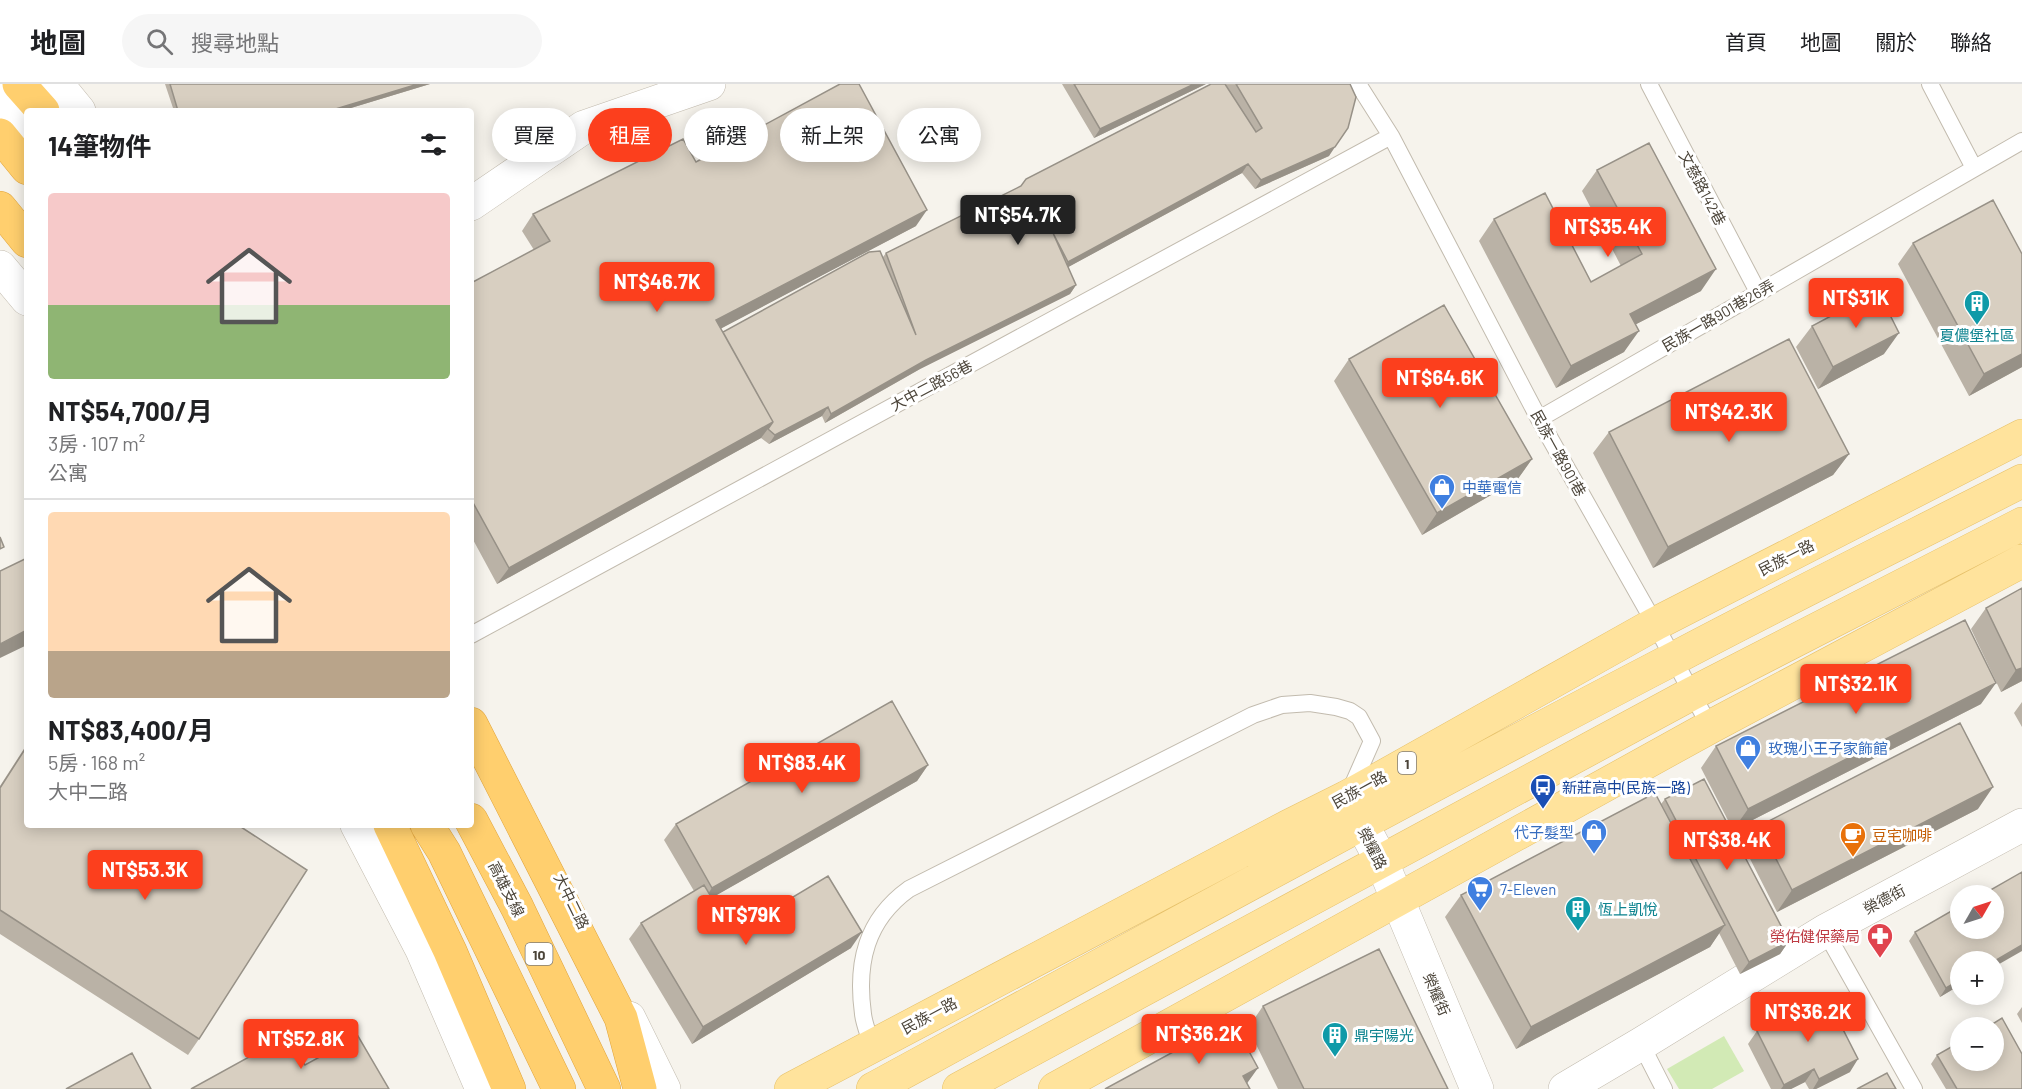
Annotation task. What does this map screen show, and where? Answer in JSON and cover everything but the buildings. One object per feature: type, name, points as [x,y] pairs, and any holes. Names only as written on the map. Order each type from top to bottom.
[{"type":"highway","points":[[19,84],[41,108]]},
{"type":"highway","points":[[0,135],[24,164]]},
{"type":"highway","points":[[0,208],[24,237]]},
{"type":"highway","points":[[474,730],[621,1018],[640,1089]]},
{"type":"highway","name":"高雄支線","points":[[474,826],[517,908],[604,1089]]},
{"type":"highway","points":[[391,828],[450,951],[509,1089]]},
{"type":"highway","points":[[429,828],[444,852],[559,1089]]},
{"type":"main road","name":"民族一路","points":[[873,1089],[1354,810],[1655,624],[2022,436]]},
{"type":"main road","name":"民族一路","points":[[790,1089],[1277,832],[1354,810],[1674,658],[2022,481]]},
{"type":"main road","points":[[959,1089],[1691,694],[2022,524]]},
{"type":"main road","points":[[1055,1089],[1710,727],[2022,561]]},
{"type":"street","points":[[57,84],[77,108]]},
{"type":"street","points":[[474,202],[584,127],[709,84]]},
{"type":"street","points":[[0,94],[24,124]]},
{"type":"street","points":[[0,267],[24,295]]},
{"type":"street","name":"大中二路","points":[[474,723],[552,862],[664,1089]]},
{"type":"street","name":"榮耀路","points":[[1354,810],[1381,860],[1397,900]]},
{"type":"street","name":"榮德街","points":[[1564,1089],[1825,931],[2022,825]]},
{"type":"street","points":[[359,828],[422,950],[482,1089]]},
{"type":"street","name":"榮耀街","points":[[1397,900],[1477,1089]]},
{"type":"lane","name":"民族一路901巷","points":[[1358,84],[1391,136],[1539,419],[1674,658],[1710,727]]},
{"type":"lane","name":"文慈路142巷","points":[[1649,84],[1758,292]]},
{"type":"lane","points":[[1930,84],[1974,168]]},
{"type":"lane","name":"大中二路56巷","points":[[474,633],[1391,136]]},
{"type":"lane","name":"民族一路901巷26弄","points":[[1539,419],[2022,141]]},
{"type":"lane","points":[[872,1046],[863,1016],[860,970],[862,956],[870,934],[894,900],[909,889],[1253,715],[1282,705],[1310,703],[1343,709],[1359,717],[1372,741],[1354,810]]},
{"type":"lane","points":[[1825,931],[1914,1089]]},
{"type":"lane","points":[[1641,1044],[1664,1089]]},
{"type":"green space","points":[[1724,1036],[1744,1071],[1712,1089],[1679,1089],[1667,1069]]},
{"type":"place","name":"夏儂堡社區","points":[[1977,326]]},
{"type":"place","name":"中華電信","points":[[1442,510]]},
{"type":"place","name":"玫瑰小王子家飾館","points":[[1748,771]]},
{"type":"place","name":"新莊高中(民族一路)","points":[[1543,810]]},
{"type":"place","name":"代子髮型","points":[[1594,855]]},
{"type":"place","name":"豆宅咖啡","points":[[1853,858]]},
{"type":"place","name":"7-Eleven","points":[[1480,912]]},
{"type":"place","name":"恆上凱悅","points":[[1578,932]]},
{"type":"place","name":"榮佑健保藥局","points":[[1880,959]]},
{"type":"place","name":"鼎宇陽光","points":[[1335,1058]]}]
